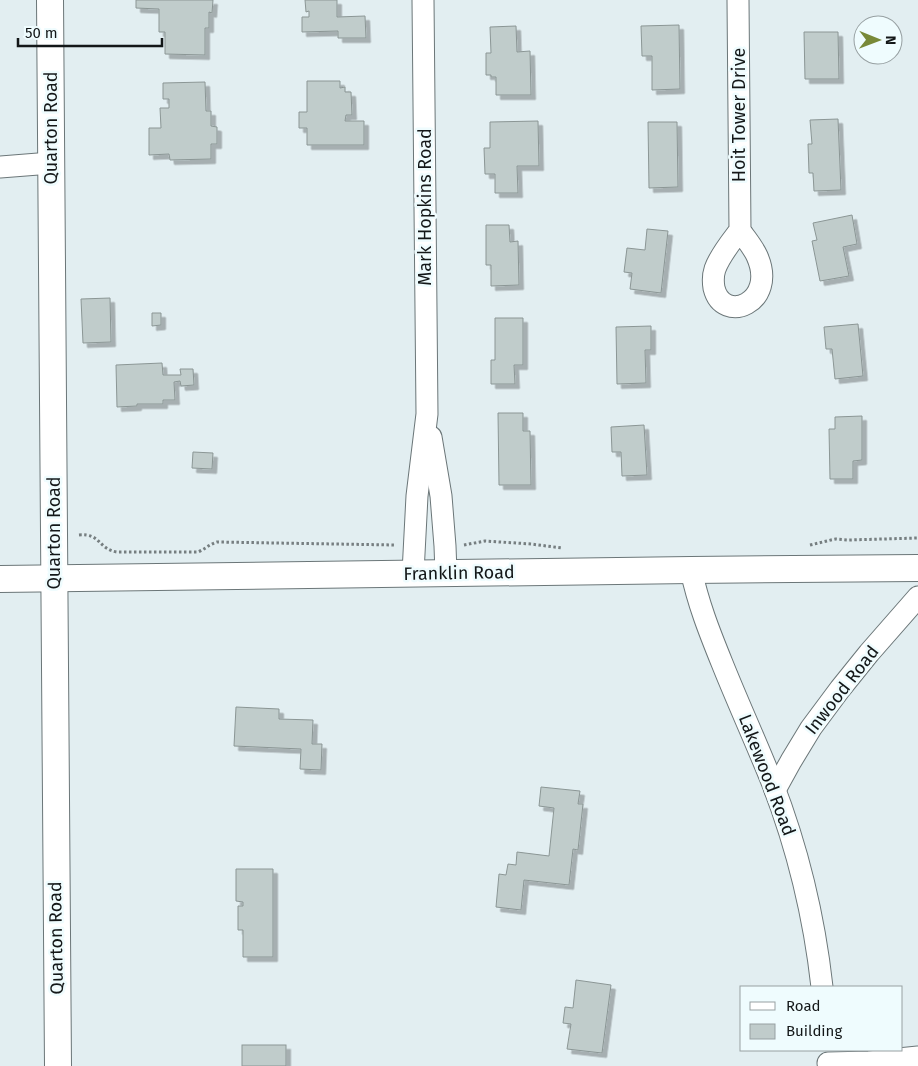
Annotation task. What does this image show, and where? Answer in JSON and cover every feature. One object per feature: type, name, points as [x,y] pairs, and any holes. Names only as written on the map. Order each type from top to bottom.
[{"type":"street","name":"Quarton Road","points":[[50,0],[58,1066]]},
{"type":"street","name":"Mark Hopkins Road","points":[[413,573],[417,496],[427,414],[423,0]]},
{"type":"street","name":"Hoit Tower Drive","points":[[738,0],[740,230]]},
{"type":"street","points":[[0,166],[51,164]]},
{"type":"street","name":"Mark Hopkins Road","points":[[427,414],[441,496],[446,573]]},
{"type":"street","name":"Franklin Road","points":[[0,579],[918,568]]},
{"type":"street","name":"Lakewood Road","points":[[691,570],[695,592],[706,624],[775,790],[797,853],[813,926],[822,986]]},
{"type":"street","name":"Inwood Road","points":[[775,790],[811,728],[863,660],[918,597]]},
{"type":"street","points":[[828,1060],[877,1061],[918,1057]]},
{"type":"path","points":[[78,535],[86,534],[92,536],[108,549],[116,552],[198,552],[217,542],[397,545]]},
{"type":"path","points":[[808,546],[836,539],[918,538]]},
{"type":"path","points":[[460,545],[485,541],[571,549]]},
{"type":"building","points":[[136,0],[213,0],[212,13],[209,12],[209,28],[205,28],[205,55],[165,54],[165,32],[159,32],[159,9],[136,8]]},
{"type":"building","points":[[305,0],[337,0],[337,17],[365,16],[366,38],[338,38],[338,31],[302,32],[302,17],[309,17],[309,11],[306,12]]},
{"type":"building","points":[[679,25],[680,89],[652,90],[652,56],[642,56],[641,26]]},
{"type":"building","points":[[516,26],[517,52],[530,51],[531,95],[496,95],[496,77],[486,75],[486,53],[491,53],[490,27]]},
{"type":"building","points":[[804,32],[838,32],[839,79],[805,79]]},
{"type":"building","points":[[307,81],[340,81],[340,88],[345,87],[345,92],[351,92],[352,115],[346,115],[345,121],[364,121],[364,145],[307,145],[307,128],[299,128],[299,112],[307,112]]},
{"type":"building","points":[[205,82],[206,111],[211,111],[211,126],[217,127],[217,144],[211,144],[211,159],[170,160],[169,154],[149,155],[149,128],[161,128],[160,108],[169,108],[169,99],[163,99],[163,83]]},
{"type":"building","points":[[838,119],[841,190],[814,191],[813,173],[809,173],[808,144],[812,144],[810,120]]},
{"type":"building","points":[[538,121],[539,166],[517,166],[518,193],[495,193],[495,174],[485,174],[484,148],[490,148],[490,122]]},
{"type":"building","points":[[648,122],[677,122],[678,187],[649,188]]},
{"type":"building","points":[[852,215],[857,244],[843,247],[849,276],[820,281],[812,241],[817,240],[813,223]]},
{"type":"building","points":[[486,225],[509,225],[510,242],[518,241],[519,285],[491,286],[491,265],[486,265]]},
{"type":"building","points":[[647,229],[668,231],[661,293],[630,289],[632,273],[624,272],[627,248],[645,250]]},
{"type":"building","points":[[110,298],[111,342],[83,343],[81,299]]},
{"type":"building","points":[[152,313],[161,313],[161,325],[152,326]]},
{"type":"building","points":[[495,318],[523,318],[523,365],[514,365],[515,384],[491,384],[491,360],[495,360]]},
{"type":"building","points":[[858,324],[863,376],[835,379],[832,349],[826,349],[824,327]]},
{"type":"building","points":[[651,326],[651,350],[645,350],[646,383],[617,384],[616,327]]},
{"type":"building","points":[[162,363],[163,375],[181,375],[180,369],[193,369],[194,385],[181,386],[180,381],[174,382],[175,400],[163,400],[163,404],[137,404],[137,406],[117,407],[116,365]]},
{"type":"building","points":[[498,413],[523,413],[523,431],[530,431],[531,485],[499,485]]},
{"type":"building","points":[[862,416],[862,460],[853,461],[853,479],[830,479],[829,429],[835,429],[835,417]]},
{"type":"building","points":[[644,425],[647,475],[622,476],[621,452],[612,452],[611,427]]},
{"type":"building","points":[[193,452],[213,453],[212,469],[192,468]]},
{"type":"building","points":[[236,707],[279,709],[279,719],[313,720],[312,744],[322,744],[321,770],[300,769],[301,749],[234,746]]},
{"type":"building","points":[[541,787],[580,791],[578,804],[583,804],[578,850],[573,849],[569,885],[524,880],[521,910],[496,907],[499,874],[506,875],[508,864],[516,865],[517,852],[549,856],[554,808],[539,806]]},
{"type":"building","points":[[236,869],[273,869],[273,957],[243,957],[243,930],[238,930],[238,906],[243,906],[243,902],[236,901]]},
{"type":"building","points":[[576,980],[611,985],[602,1053],[567,1049],[571,1024],[563,1023],[565,1007],[573,1008]]},
{"type":"building","points":[[242,1045],[286,1045],[286,1066],[242,1066]]}]
